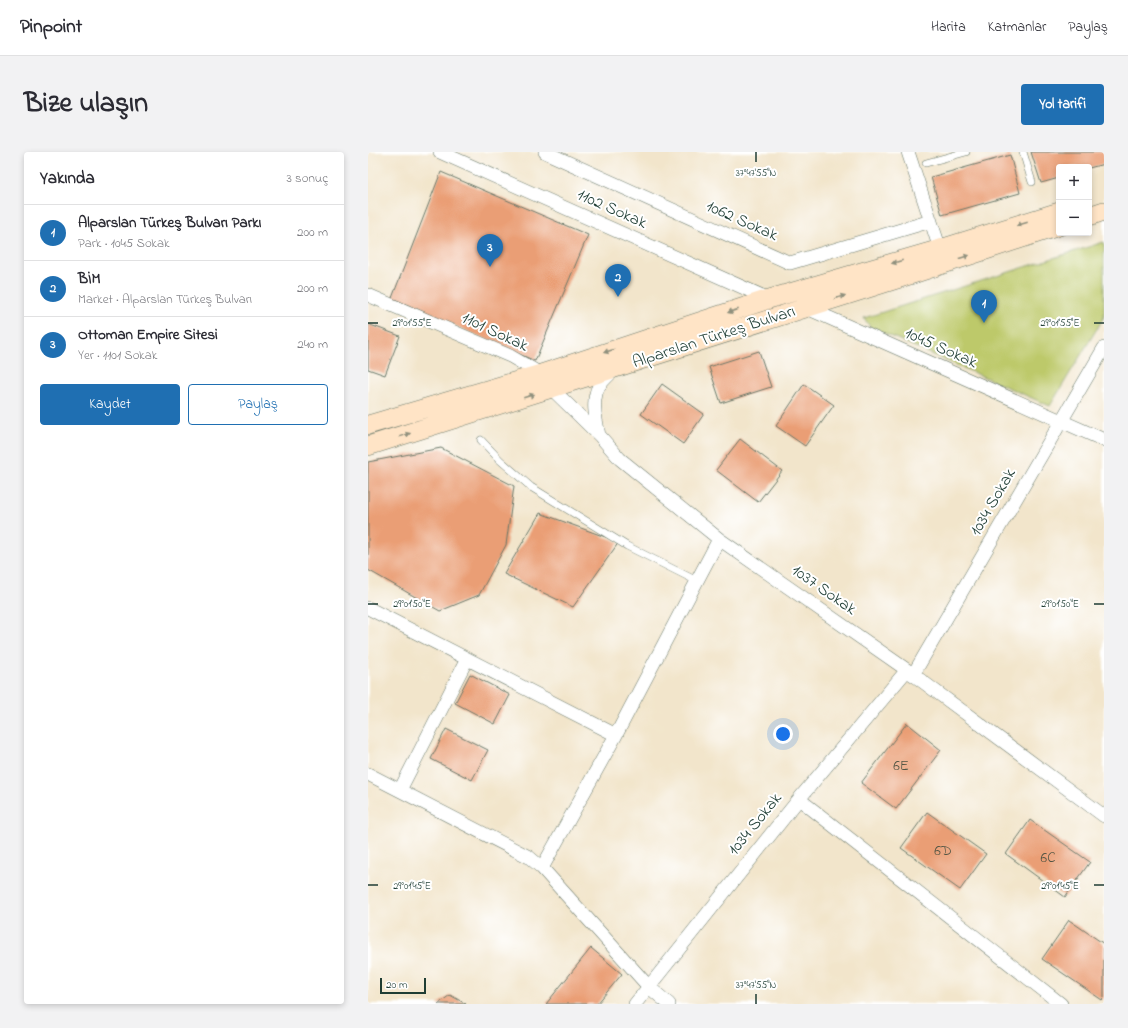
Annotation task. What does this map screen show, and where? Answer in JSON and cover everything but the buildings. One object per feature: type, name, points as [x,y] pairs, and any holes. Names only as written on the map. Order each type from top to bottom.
[{"type":"main road","points":[[1092,202],[1104,198]]},
{"type":"main road","points":[[1092,215],[1104,211]]},
{"type":"main road","name":"Alparslan Türkeş Bulvarı","points":[[368,425],[541,374],[768,299],[940,249],[1056,213]]},
{"type":"main road","name":"Alparslan Türkeş Bulvarı","points":[[368,446],[807,308],[1056,227]]},
{"type":"street","name":"1102 Sokak","points":[[440,152],[768,299]]},
{"type":"street","name":"1062 Sokak","points":[[545,152],[790,263],[931,221]]},
{"type":"street","points":[[908,152],[940,249]]},
{"type":"street","name":"1101 Sokak","points":[[368,295],[510,356],[541,374]]},
{"type":"street","name":"1045 Sokak","points":[[807,308],[1104,440]]},
{"type":"street","name":"1034 Sokak","points":[[635,1004],[799,799],[910,672],[1103,350]]},
{"type":"street","points":[[599,435],[595,419],[595,402],[599,387],[615,369]]},
{"type":"street","name":"1037 Sokak","points":[[541,374],[552,389],[599,435],[620,459],[719,539],[910,672],[1104,816]]},
{"type":"street","points":[[542,868],[616,735],[719,539]]},
{"type":"street","points":[[368,608],[616,735]]},
{"type":"street","points":[[400,790],[467,659]]},
{"type":"street","points":[[368,774],[529,857],[542,868],[649,987],[669,1004]]},
{"type":"street","points":[[799,799],[1061,1004]]},
{"type":"lane","points":[[926,163],[966,152]]},
{"type":"lane","points":[[1023,152],[1032,182]]},
{"type":"lane","points":[[481,440],[500,460],[531,487],[627,546],[697,581]]},
{"type":"green space","points":[[1104,242],[1104,317],[1050,406],[870,327],[864,318]]},
{"type":"place","name":"Ottoman Empire Sitesi","points":[[490,267]]},
{"type":"place","name":"BİM","points":[[618,297]]},
{"type":"place","name":"Alparslan Türkeş Bulvarı Parkı","points":[[984,323]]}]
